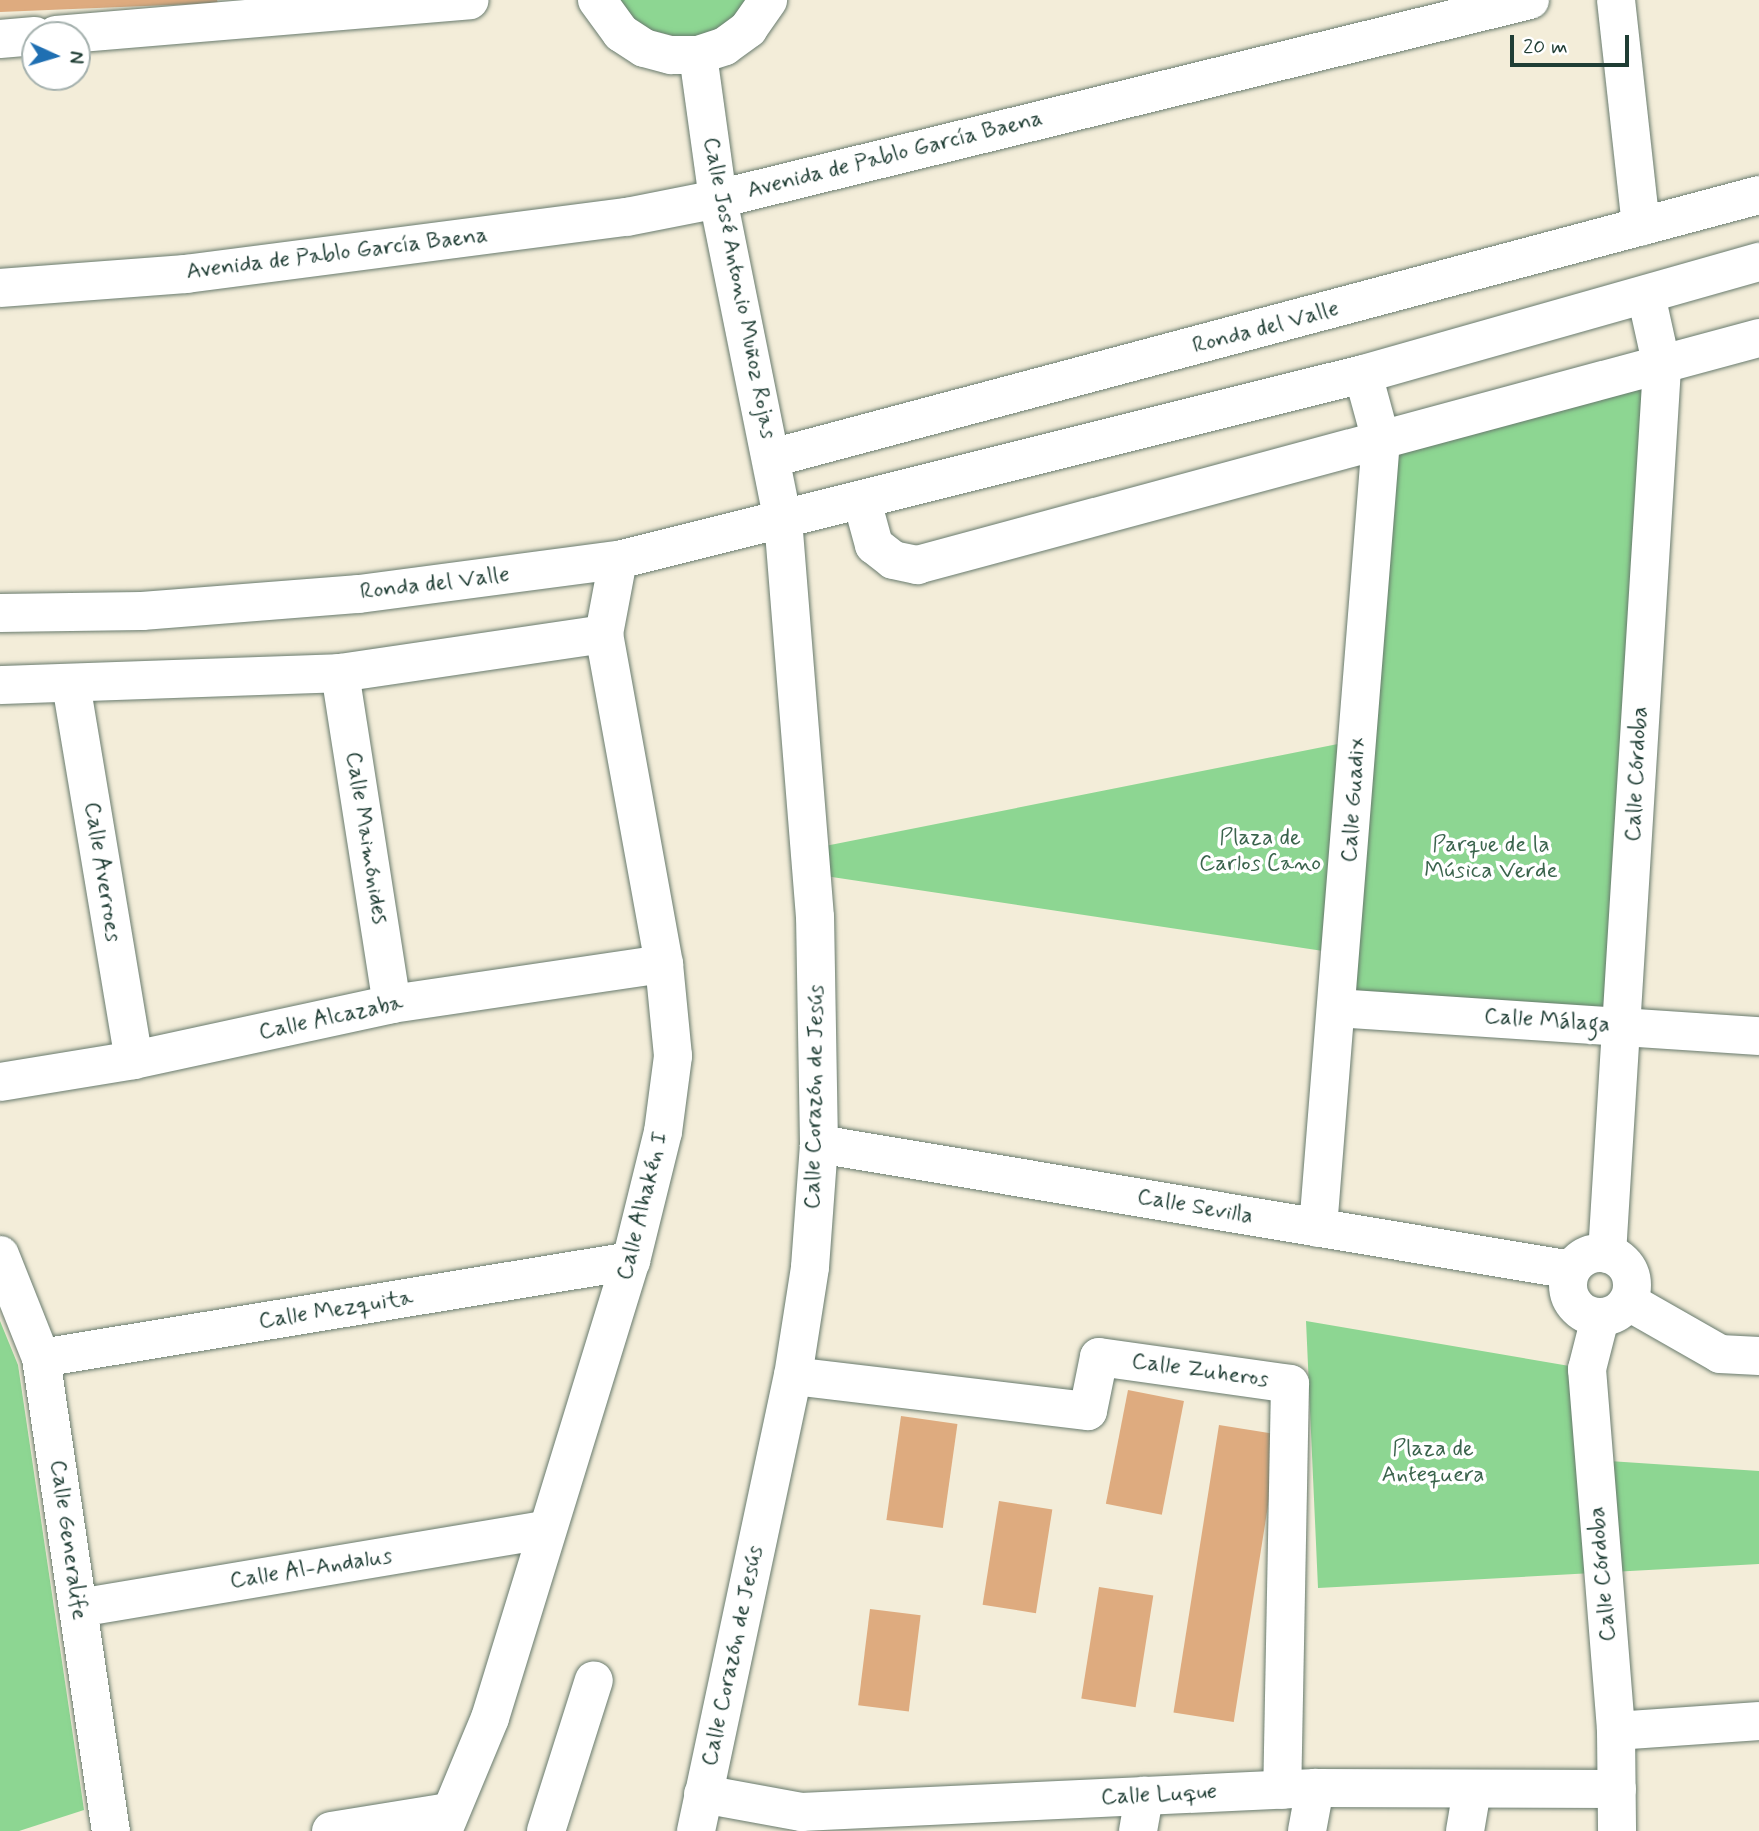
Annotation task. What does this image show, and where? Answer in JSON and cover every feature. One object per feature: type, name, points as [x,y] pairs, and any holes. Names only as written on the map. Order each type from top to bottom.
[{"type":"street","points":[[91,31],[307,8],[470,0]]},
{"type":"street","points":[[597,0],[621,33],[644,48],[671,55],[698,55],[725,46],[748,29],[768,0]]},
{"type":"street","name":"Avenida de Pablo García Baena","points":[[0,288],[186,274],[626,217],[718,199],[1530,0]]},
{"type":"street","points":[[1616,0],[1641,227]]},
{"type":"street","points":[[0,39],[21,37]]},
{"type":"street","name":"Calle José Antonio Muñoz Rojas","points":[[698,55],[718,199],[783,521]]},
{"type":"street","name":"Ronda del Valle","points":[[772,458],[1759,195]]},
{"type":"street","name":"Ronda del Valle","points":[[0,613],[142,611],[345,595],[618,560],[783,521],[1363,374],[1759,262]]},
{"type":"street","name":"Calle Córdoba","points":[[1606,1254],[1662,367],[1646,295]]},
{"type":"street","points":[[862,501],[874,545],[892,560],[917,565],[1662,367],[1759,338]]},
{"type":"street","name":"Calle Guadix","points":[[1318,1228],[1381,440],[1363,374]]},
{"type":"street","name":"Calle Corazón de Jesús","points":[[696,1831],[793,1376],[810,1266],[819,1144],[815,917],[783,521]]},
{"type":"street","name":"Calle Alhakén I","points":[[445,1822],[490,1718],[545,1530],[631,1261],[663,1132],[673,1056],[664,964],[604,634],[618,560]]},
{"type":"street","points":[[0,685],[340,673],[604,634]]},
{"type":"street","name":"Calle Maimónides","points":[[340,673],[391,1004]]},
{"type":"street","name":"Calle Averroes","points":[[71,684],[134,1060]]},
{"type":"street","name":"Calle Alcazaba","points":[[0,1082],[134,1060],[391,1004],[664,964]]},
{"type":"street","name":"Calle Málaga","points":[[1336,1008],[1759,1036]]},
{"type":"street","name":"Calle Sevilla","points":[[819,1144],[1572,1270]]},
{"type":"street","points":[[1614,1310],[1630,1272],[1625,1263],[1606,1254],[1586,1256],[1572,1270],[1568,1281],[1573,1302],[1579,1311],[1614,1310],[1720,1353],[1759,1356]]},
{"type":"street","name":"Calle Generalife","points":[[0,1255],[41,1358],[111,1831]]},
{"type":"street","name":"Calle Mezquita","points":[[41,1358],[631,1261]]},
{"type":"street","name":"Calle Córdoba","points":[[1614,1310],[1587,1369],[1616,1731],[1617,1831]]},
{"type":"street","name":"Calle Zuheros","points":[[793,1376],[1088,1411],[1099,1357],[1290,1384],[1298,1789]]},
{"type":"street","name":"Calle Al-Andalus","points":[[78,1608],[545,1530]]},
{"type":"street","points":[[546,1831],[594,1681]]},
{"type":"street","points":[[1616,1731],[1759,1721]]},
{"type":"street","points":[[1298,1789],[1307,1831]]},
{"type":"street","name":"Calle Luque","points":[[703,1794],[799,1822],[1141,1814],[1298,1789],[1617,1789]]},
{"type":"street","points":[[1465,1831],[1472,1790]]},
{"type":"street","points":[[331,1831],[445,1822]]},
{"type":"green space","points":[[618,0],[749,0],[734,20],[713,34],[690,40],[642,28]]},
{"type":"green space","name":"Parque de la Música Verde","points":[[1662,367],[1622,1026],[1336,1008],[1343,954],[812,874],[810,849],[1358,740],[1381,440]]},
{"type":"green space","points":[[0,1321],[18,1365],[84,1810],[19,1831],[0,1831]]},
{"type":"green space","name":"Plaza de Antequera","points":[[1306,1321],[1587,1369],[1594,1460],[1759,1471],[1759,1564],[1318,1588]]},
{"type":"building","points":[[0,0],[217,0],[218,3],[0,12]]},
{"type":"building","points":[[1128,1390],[1184,1401],[1162,1515],[1106,1504]]},
{"type":"building","points":[[901,1416],[957,1424],[943,1528],[886,1520]]},
{"type":"building","points":[[1219,1425],[1279,1435],[1234,1722],[1173,1712]]},
{"type":"building","points":[[999,1501],[1052,1509],[1036,1613],[983,1605]]},
{"type":"building","points":[[1099,1587],[1153,1596],[1136,1707],[1081,1699]]},
{"type":"building","points":[[870,1609],[921,1615],[909,1711],[858,1705]]},
{"type":"park label","name":"Plaza de Carlos Cano","points":[[1260,851]]}]
